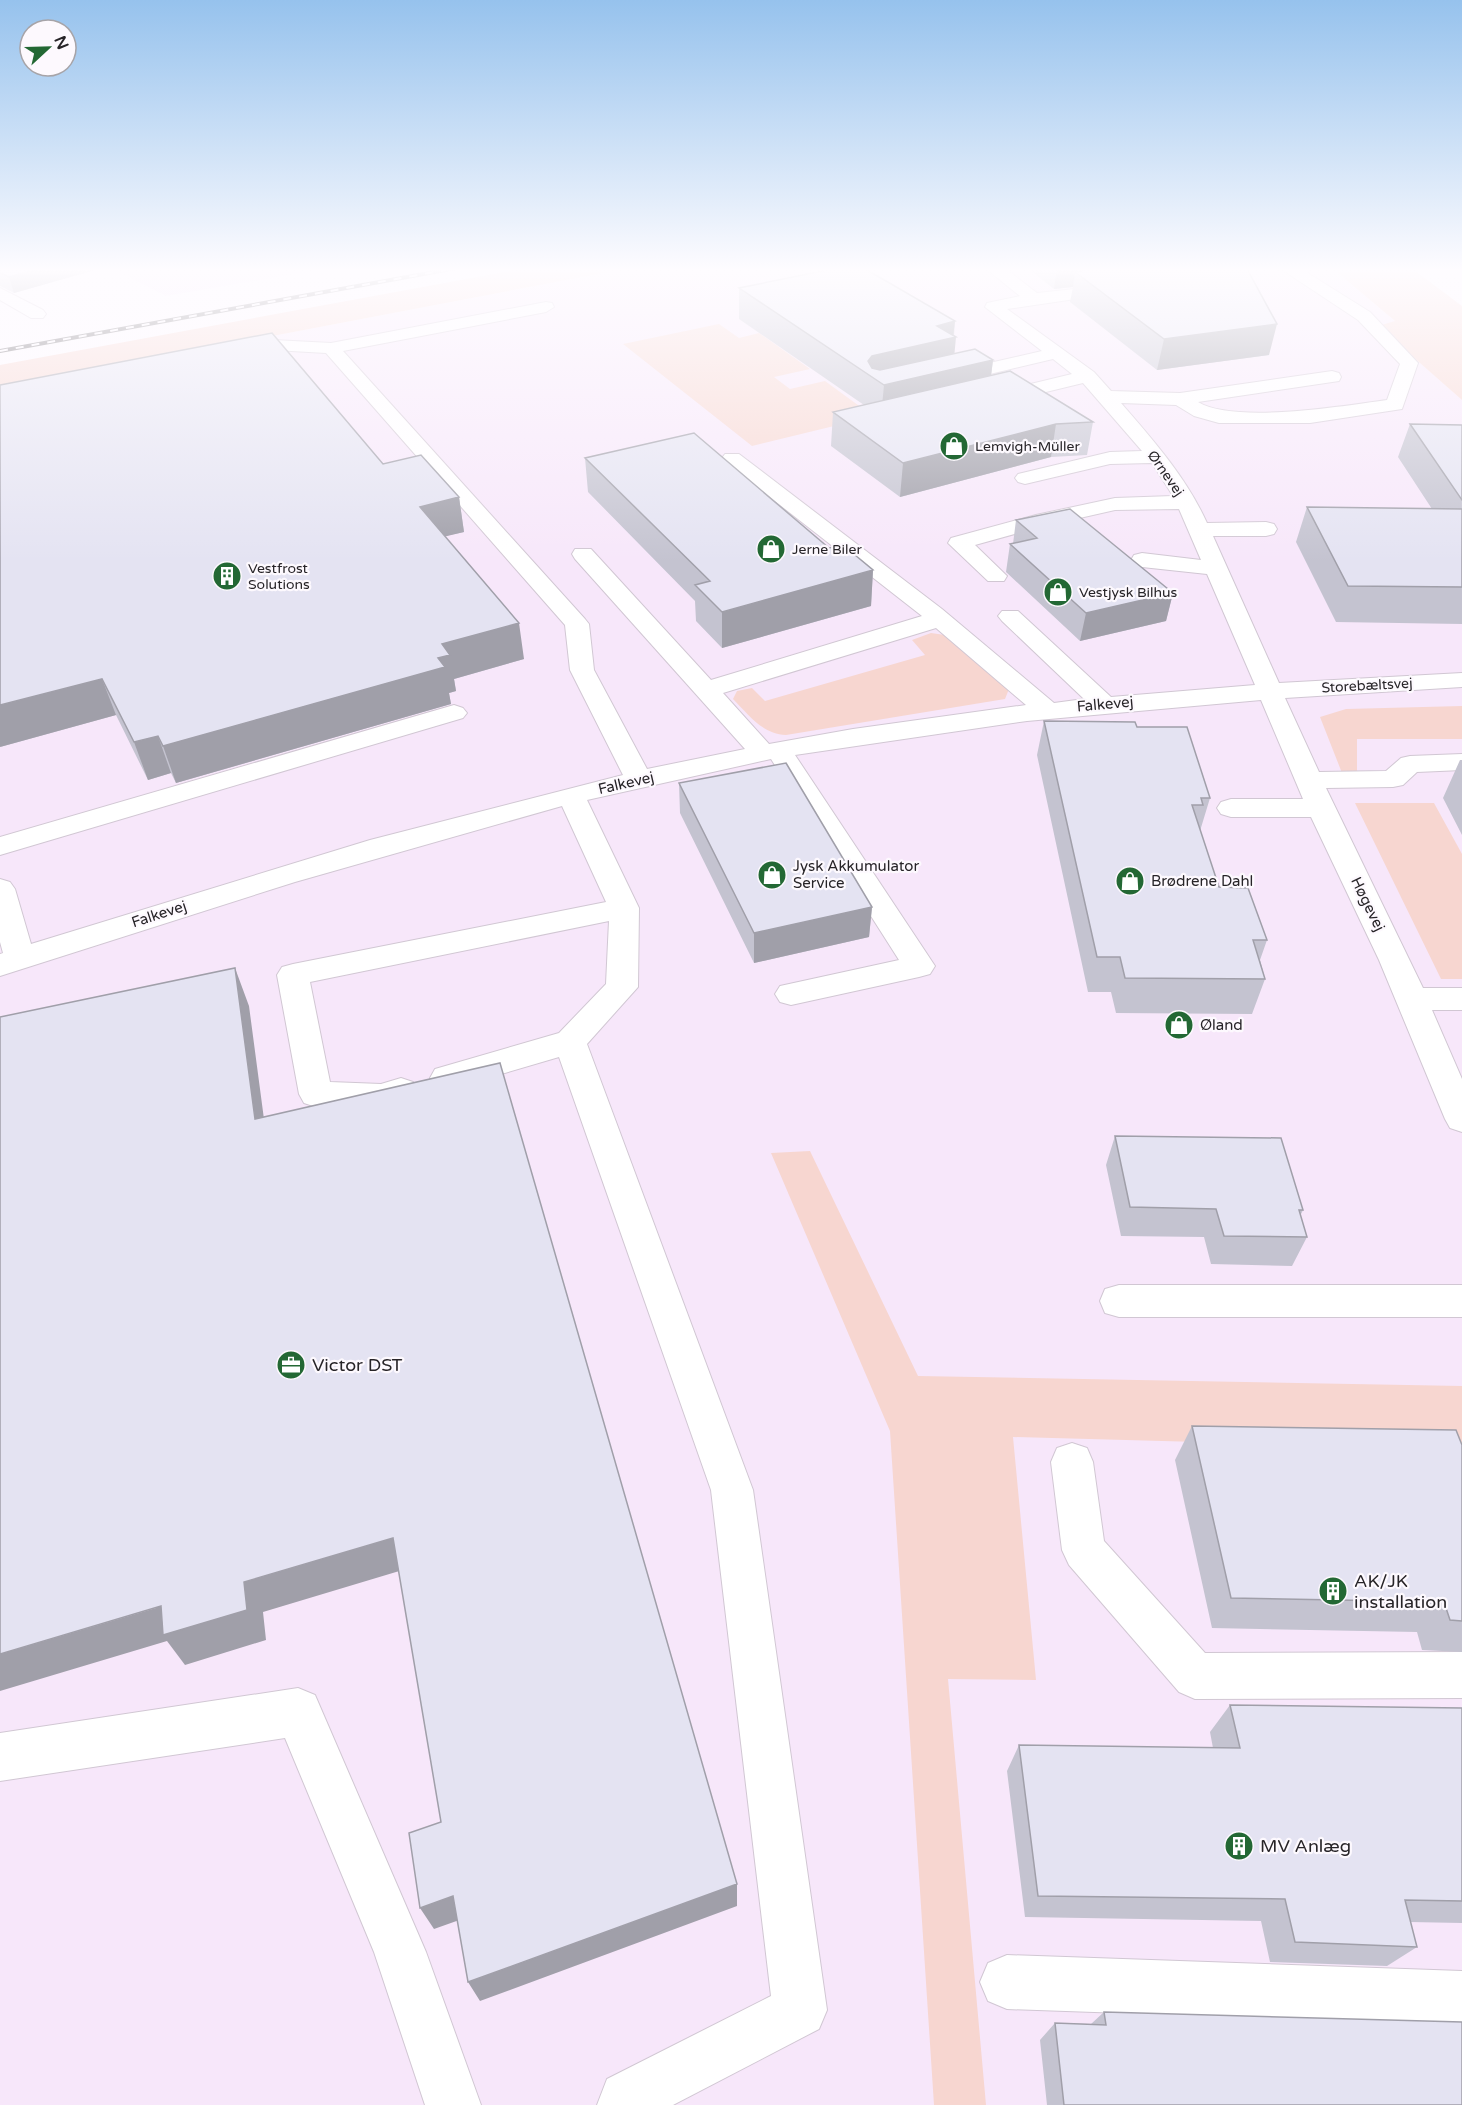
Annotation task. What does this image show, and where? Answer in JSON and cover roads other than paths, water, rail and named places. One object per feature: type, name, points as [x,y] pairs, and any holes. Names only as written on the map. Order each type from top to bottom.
[{"type":"street","points":[[346,365],[577,624],[582,670],[639,780]]},
{"type":"street","points":[[933,381],[1003,365]]},
{"type":"street","name":"Ørnevej","points":[[1073,365],[1087,376],[1158,457],[1187,502],[1271,690]]},
{"type":"street","points":[[1180,399],[1201,411],[1219,417],[1310,417],[1395,405],[1408,365]]},
{"type":"street","points":[[976,403],[1087,376]]},
{"type":"street","points":[[1106,397],[1180,399],[1332,377]]},
{"type":"street","points":[[1011,394],[1030,407]]},
{"type":"street","points":[[1090,445],[1110,458]]},
{"type":"street","points":[[1025,478],[1110,458],[1158,457]]},
{"type":"street","points":[[732,458],[939,618],[1047,710]]},
{"type":"street","points":[[996,576],[959,543],[1036,521],[1115,504],[1187,502]]},
{"type":"street","points":[[1199,530],[1266,529]]},
{"type":"street","points":[[583,554],[706,690],[771,751],[919,966],[791,994]]},
{"type":"street","points":[[1142,560],[1191,567],[1216,567]]},
{"type":"street","points":[[1010,616],[1105,705]]},
{"type":"street","points":[[706,690],[939,618]]},
{"type":"street","name":"Storebæltsvej","points":[[1271,690],[1462,680]]},
{"type":"street","name":"Falkevej","points":[[10,962],[444,827],[771,751],[1047,710],[1271,690]]},
{"type":"street","name":"Høgevej","points":[[1271,690],[1321,808],[1412,999],[1462,1119]]},
{"type":"street","points":[[0,846],[454,713]]},
{"type":"street","points":[[1310,780],[1393,779],[1410,764],[1462,762]]},
{"type":"street","points":[[571,796],[624,908],[622,987],[570,1042],[381,1097],[316,1094],[293,975],[624,908]]},
{"type":"street","points":[[1231,808],[1321,808]]},
{"type":"street","points":[[0,889],[10,962]]},
{"type":"street","points":[[1412,999],[1462,999]]},
{"type":"street","points":[[570,1042],[732,1490],[800,2010],[627,2098],[625,2105]]},
{"type":"street","points":[[1119,1301],[1462,1301]]},
{"type":"street","points":[[1072,1461],[1084,1550],[1195,1676],[1462,1675]]},
{"type":"street","points":[[0,1757],[298,1712],[400,1952],[453,2105]]},
{"type":"street","points":[[1008,1982],[1462,1998]]},
{"type":"place","name":"Lemvigh-Müller","points":[[954,446]]},
{"type":"place","name":"Jerne Biler","points":[[771,549]]},
{"type":"place","name":"Vestfrost Solutions","points":[[227,576]]},
{"type":"place","name":"Vestjysk Bilhus","points":[[1058,592]]},
{"type":"place","name":"Jysk Akkumulator Service","points":[[772,875]]},
{"type":"place","name":"Brødrene Dahl","points":[[1130,881]]},
{"type":"place","name":"Øland","points":[[1179,1025]]},
{"type":"place","name":"Victor DST","points":[[291,1365]]},
{"type":"place","name":"AK/JK installation","points":[[1333,1591]]},
{"type":"place","name":"MV Anlæg","points":[[1239,1846]]}]
